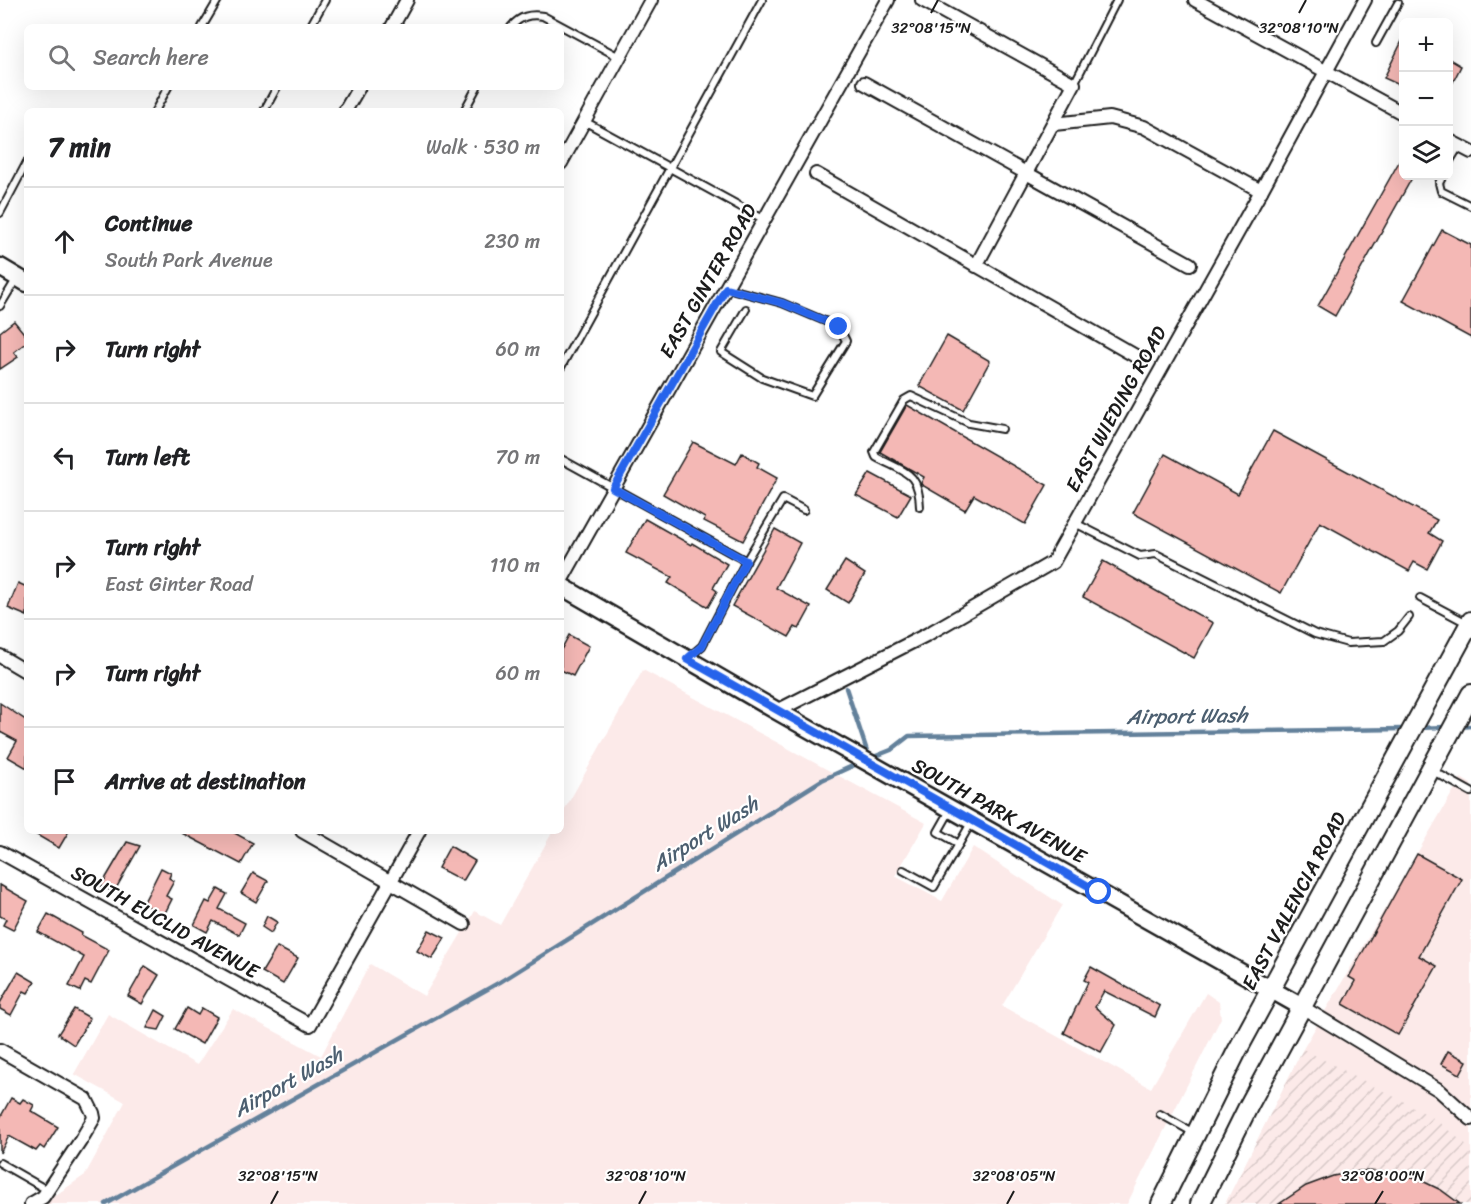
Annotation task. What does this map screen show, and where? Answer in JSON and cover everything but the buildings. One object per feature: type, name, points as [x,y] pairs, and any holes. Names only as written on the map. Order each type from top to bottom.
[{"type":"main road","points":[[0,267],[22,280]]},
{"type":"main road","name":"SOUTH PARK AVENUE","points":[[564,588],[777,711],[1272,988],[1302,1007]]},
{"type":"main road","name":"EAST VALENCIA ROAD","points":[[1161,1204],[1272,988],[1471,623]]},
{"type":"main road","points":[[1200,1204],[1249,1105],[1470,696]]},
{"type":"street","points":[[394,24],[407,0]]},
{"type":"street","name":"EAST GINTER ROAD","points":[[564,576],[888,0]]},
{"type":"street","points":[[922,0],[1074,84],[976,266]]},
{"type":"street","points":[[1195,0],[1399,111]]},
{"type":"street","name":"EAST WIEDING ROAD","points":[[777,711],[928,634],[1053,562],[1365,0]]},
{"type":"street","points":[[564,158],[649,1]]},
{"type":"street","points":[[864,83],[1190,264]]},
{"type":"street","points":[[347,108],[356,90]]},
{"type":"street","points":[[1054,124],[1110,118],[1144,127],[1261,191]]},
{"type":"street","points":[[1454,142],[1471,152]]},
{"type":"street","points":[[816,174],[1139,358]]},
{"type":"street","points":[[0,656],[24,667]]},
{"type":"street","points":[[307,834],[464,924]]},
{"type":"street","points":[[390,882],[417,834]]},
{"type":"street","name":"SOUTH EUCLID AVENUE","points":[[0,852],[310,1025],[390,882]]},
{"type":"street","name":"SOUTH PARK AVENUE","points":[[1302,1007],[1439,1090],[1471,1119]]},
{"type":"street","points":[[0,1050],[86,1099],[94,1118],[43,1197],[31,1204]]},
{"type":"lane","points":[[204,24],[218,0]]},
{"type":"lane","points":[[312,24],[325,0]]},
{"type":"lane","points":[[564,362],[762,0]]},
{"type":"lane","points":[[1074,84],[1117,0]]},
{"type":"lane","points":[[1376,43],[1398,3]]},
{"type":"lane","points":[[515,24],[523,17],[532,15],[543,16],[558,24]]},
{"type":"lane","points":[[564,27],[619,57]]},
{"type":"lane","points":[[157,108],[166,90]]},
{"type":"lane","points":[[266,108],[275,90]]},
{"type":"lane","points":[[466,108],[475,90]]},
{"type":"lane","points":[[584,121],[765,220]]},
{"type":"lane","points":[[0,213],[24,168]]},
{"type":"lane","points":[[1441,180],[1441,191],[1471,206]]},
{"type":"lane","points":[[0,306],[22,280]]},
{"type":"lane","points":[[726,288],[782,303],[839,327],[846,341],[812,396],[762,378],[721,352],[746,309]]},
{"type":"lane","points":[[920,507],[919,490],[914,477],[876,457],[874,452],[904,400],[911,396],[969,423],[1002,429]]},
{"type":"lane","points":[[564,461],[746,561]]},
{"type":"lane","points":[[687,659],[702,646],[746,561],[783,499],[804,510]]},
{"type":"lane","points":[[1075,523],[1140,556],[1156,554],[1315,634],[1348,643],[1384,641],[1398,631],[1409,617]]},
{"type":"lane","points":[[1420,598],[1471,623]]},
{"type":"lane","points":[[1432,765],[1471,792]]},
{"type":"lane","points":[[952,809],[938,832],[960,844]]},
{"type":"lane","points":[[903,870],[934,887],[973,820]]},
{"type":"lane","points":[[1160,1114],[1195,1134]]},
{"type":"lane","points":[[0,1163],[47,1190]]},
{"type":"shaded area","points":[[643,670],[926,823],[895,876],[942,901],[973,847],[1062,905],[1002,1006],[1151,1088],[1206,993],[1219,1002],[1221,1018],[1127,1204],[43,1204],[85,1175],[125,1102],[74,1074],[108,1014],[197,1065],[233,1009],[321,1056],[370,964],[424,996],[475,911],[500,925],[551,834],[564,834],[564,811]]},
{"type":"shaded area","points":[[1461,778],[1471,784],[1471,1204],[1225,1204],[1303,1049]]},
{"type":"shaded area","points":[[1303,1049],[1435,1119],[1458,1138],[1471,1150],[1471,1204],[1225,1204]]},
{"type":"waterway","points":[[846,688],[869,757]]},
{"type":"waterway","points":[[1459,727],[1471,726]]},
{"type":"waterway","points":[[1417,728],[1447,727]]},
{"type":"waterway","name":"Airport Wash","points":[[871,758],[891,750],[909,736],[1405,729]]},
{"type":"waterway","name":"Airport Wash","points":[[106,1204],[500,982],[822,780],[861,762]]},
{"type":"route","points":[[839,327],[782,303],[726,288],[613,488],[746,561],[702,646],[687,659],[1099,892]]}]
